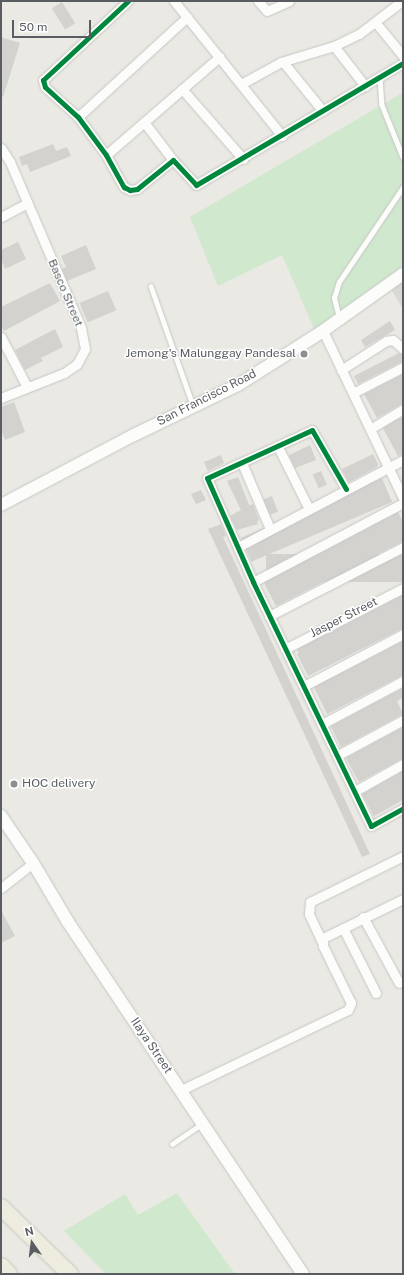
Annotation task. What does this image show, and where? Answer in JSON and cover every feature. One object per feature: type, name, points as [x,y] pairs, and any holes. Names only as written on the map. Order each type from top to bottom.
[{"type":"highway","points":[[1,1207],[70,1274]]},
{"type":"highway","points":[[1,1266],[9,1274]]},
{"type":"street","points":[[128,1],[43,80],[45,87],[78,117],[106,155],[124,187],[130,190],[137,189],[173,160]]},
{"type":"street","points":[[174,1],[282,136]]},
{"type":"street","points":[[258,1],[267,11],[289,1]]},
{"type":"street","points":[[240,84],[283,62],[334,46],[376,23],[402,1]]},
{"type":"street","points":[[78,117],[187,17]]},
{"type":"street","points":[[376,23],[403,56]]},
{"type":"street","points":[[334,46],[365,86]]},
{"type":"street","points":[[106,155],[218,57]]},
{"type":"street","points":[[283,62],[323,112]]},
{"type":"street","points":[[144,122],[173,160],[196,185],[323,112],[403,63]]},
{"type":"street","points":[[182,89],[243,159]]},
{"type":"street","name":"Basco Street","points":[[1,148],[10,162],[81,328],[84,349],[77,364],[64,373],[1,398]]},
{"type":"street","points":[[1,216],[27,203]]},
{"type":"street","name":"San Francisco Road","points":[[1,505],[238,385],[323,332],[403,274]]},
{"type":"street","points":[[323,332],[403,498]]},
{"type":"street","points":[[1,337],[27,388]]},
{"type":"street","points":[[341,370],[386,341],[393,340],[403,349]]},
{"type":"street","points":[[353,393],[403,367]]},
{"type":"street","points":[[370,429],[403,409]]},
{"type":"street","points":[[346,489],[312,430],[278,447],[207,478],[269,616],[338,755],[371,826],[403,808]]},
{"type":"street","points":[[278,447],[309,509]]},
{"type":"street","points":[[238,547],[403,460]]},
{"type":"street","points":[[242,463],[270,529]]},
{"type":"street","points":[[253,582],[403,503]]},
{"type":"street","points":[[269,616],[403,547]]},
{"type":"street","name":"Jasper Street","points":[[286,649],[403,588]]},
{"type":"street","points":[[304,686],[403,634]]},
{"type":"street","points":[[322,724],[403,680]]},
{"type":"street","points":[[338,755],[403,720]]},
{"type":"street","points":[[355,791],[403,764]]},
{"type":"street","name":"Ilaya Street","points":[[1,816],[33,863],[68,922],[303,1274]]},
{"type":"street","points":[[181,1090],[348,1010],[351,1004],[309,914],[310,902],[403,856]]},
{"type":"street","points":[[1,888],[33,863]]},
{"type":"street","points":[[322,942],[323,938],[363,917],[403,899]]},
{"type":"street","points":[[363,917],[399,983]]},
{"type":"street","points":[[343,928],[376,993]]},
{"type":"lane","points":[[380,78],[382,105],[403,157]]},
{"type":"lane","points":[[340,319],[334,298],[339,282],[403,187]]},
{"type":"lane","points":[[151,286],[194,406]]},
{"type":"lane","points":[[172,1144],[203,1123]]},
{"type":"shaded area","points":[[403,281],[403,309],[391,289]]},
{"type":"green space","points":[[402,93],[403,266],[315,331],[282,255],[218,286],[190,217]]},
{"type":"green space","points":[[177,1193],[235,1274],[106,1274],[64,1231],[125,1194],[138,1215]]},
{"type":"building","points":[[62,2],[75,23],[65,30],[52,8]]},
{"type":"building","points":[[1,37],[20,43],[3,97],[1,96]]},
{"type":"building","points":[[53,144],[56,151],[67,147],[71,156],[30,172],[27,164],[22,166],[19,157]]},
{"type":"building","points":[[18,242],[26,259],[5,269],[1,259],[1,250]]},
{"type":"building","points":[[86,245],[96,269],[67,281],[62,269],[66,267],[61,256]]},
{"type":"building","points":[[50,283],[60,301],[4,331],[1,326],[1,307]]},
{"type":"building","points":[[108,291],[116,310],[88,322],[79,303]]},
{"type":"building","points":[[390,321],[395,330],[365,347],[361,340]]},
{"type":"building","points":[[55,329],[63,347],[41,358],[43,361],[25,370],[15,350]]},
{"type":"building","points":[[399,353],[403,355],[403,361],[358,384],[354,376]]},
{"type":"building","points":[[403,374],[403,403],[377,418],[364,394]]},
{"type":"building","points":[[14,402],[25,432],[5,440],[1,430],[1,407]]},
{"type":"building","points":[[403,416],[403,454],[398,456],[383,428]]},
{"type":"building","points":[[310,445],[316,460],[295,468],[289,455]]},
{"type":"building","points":[[373,454],[378,464],[377,467],[349,482],[342,469]]},
{"type":"building","points":[[221,455],[224,463],[208,471],[204,462]]},
{"type":"building","points":[[321,471],[327,485],[319,488],[313,475]]},
{"type":"building","points":[[238,477],[249,505],[253,504],[259,520],[257,521],[258,524],[237,530],[230,516],[241,510],[227,481]]},
{"type":"building","points":[[382,478],[392,502],[251,562],[241,538]]},
{"type":"building","points":[[201,490],[206,500],[196,504],[191,494]]},
{"type":"building","points":[[272,496],[278,512],[270,515],[264,499]]},
{"type":"building","points":[[398,512],[403,522],[403,541],[276,606],[264,583]]},
{"type":"building","points":[[221,524],[226,536],[223,537],[370,854],[362,857],[208,529]]},
{"type":"building","points":[[266,554],[403,554],[403,582],[266,582]]},
{"type":"building","points":[[403,595],[403,628],[308,676],[297,654],[299,653],[297,649]]},
{"type":"building","points":[[403,641],[403,675],[327,714],[314,687]]},
{"type":"building","points":[[403,688],[403,698],[397,701],[403,714],[341,747],[331,726]]},
{"type":"building","points":[[403,727],[403,758],[359,782],[346,758]]},
{"type":"building","points":[[403,771],[403,800],[374,816],[362,794]]},
{"type":"building","points":[[1,910],[15,936],[1,943]]},
{"type":"cycle path","points":[[128,1],[43,80],[45,87],[78,117],[106,155],[124,187],[130,190],[137,189],[173,160],[196,185],[403,63]]},
{"type":"cycle path","points":[[346,489],[312,430],[207,478],[253,582],[371,826],[403,808]]},
{"type":"place","name":"Jemong's Malunggay Pandesal","points":[[304,354]]},
{"type":"place","name":"HOC delivery","points":[[14,784]]}]
